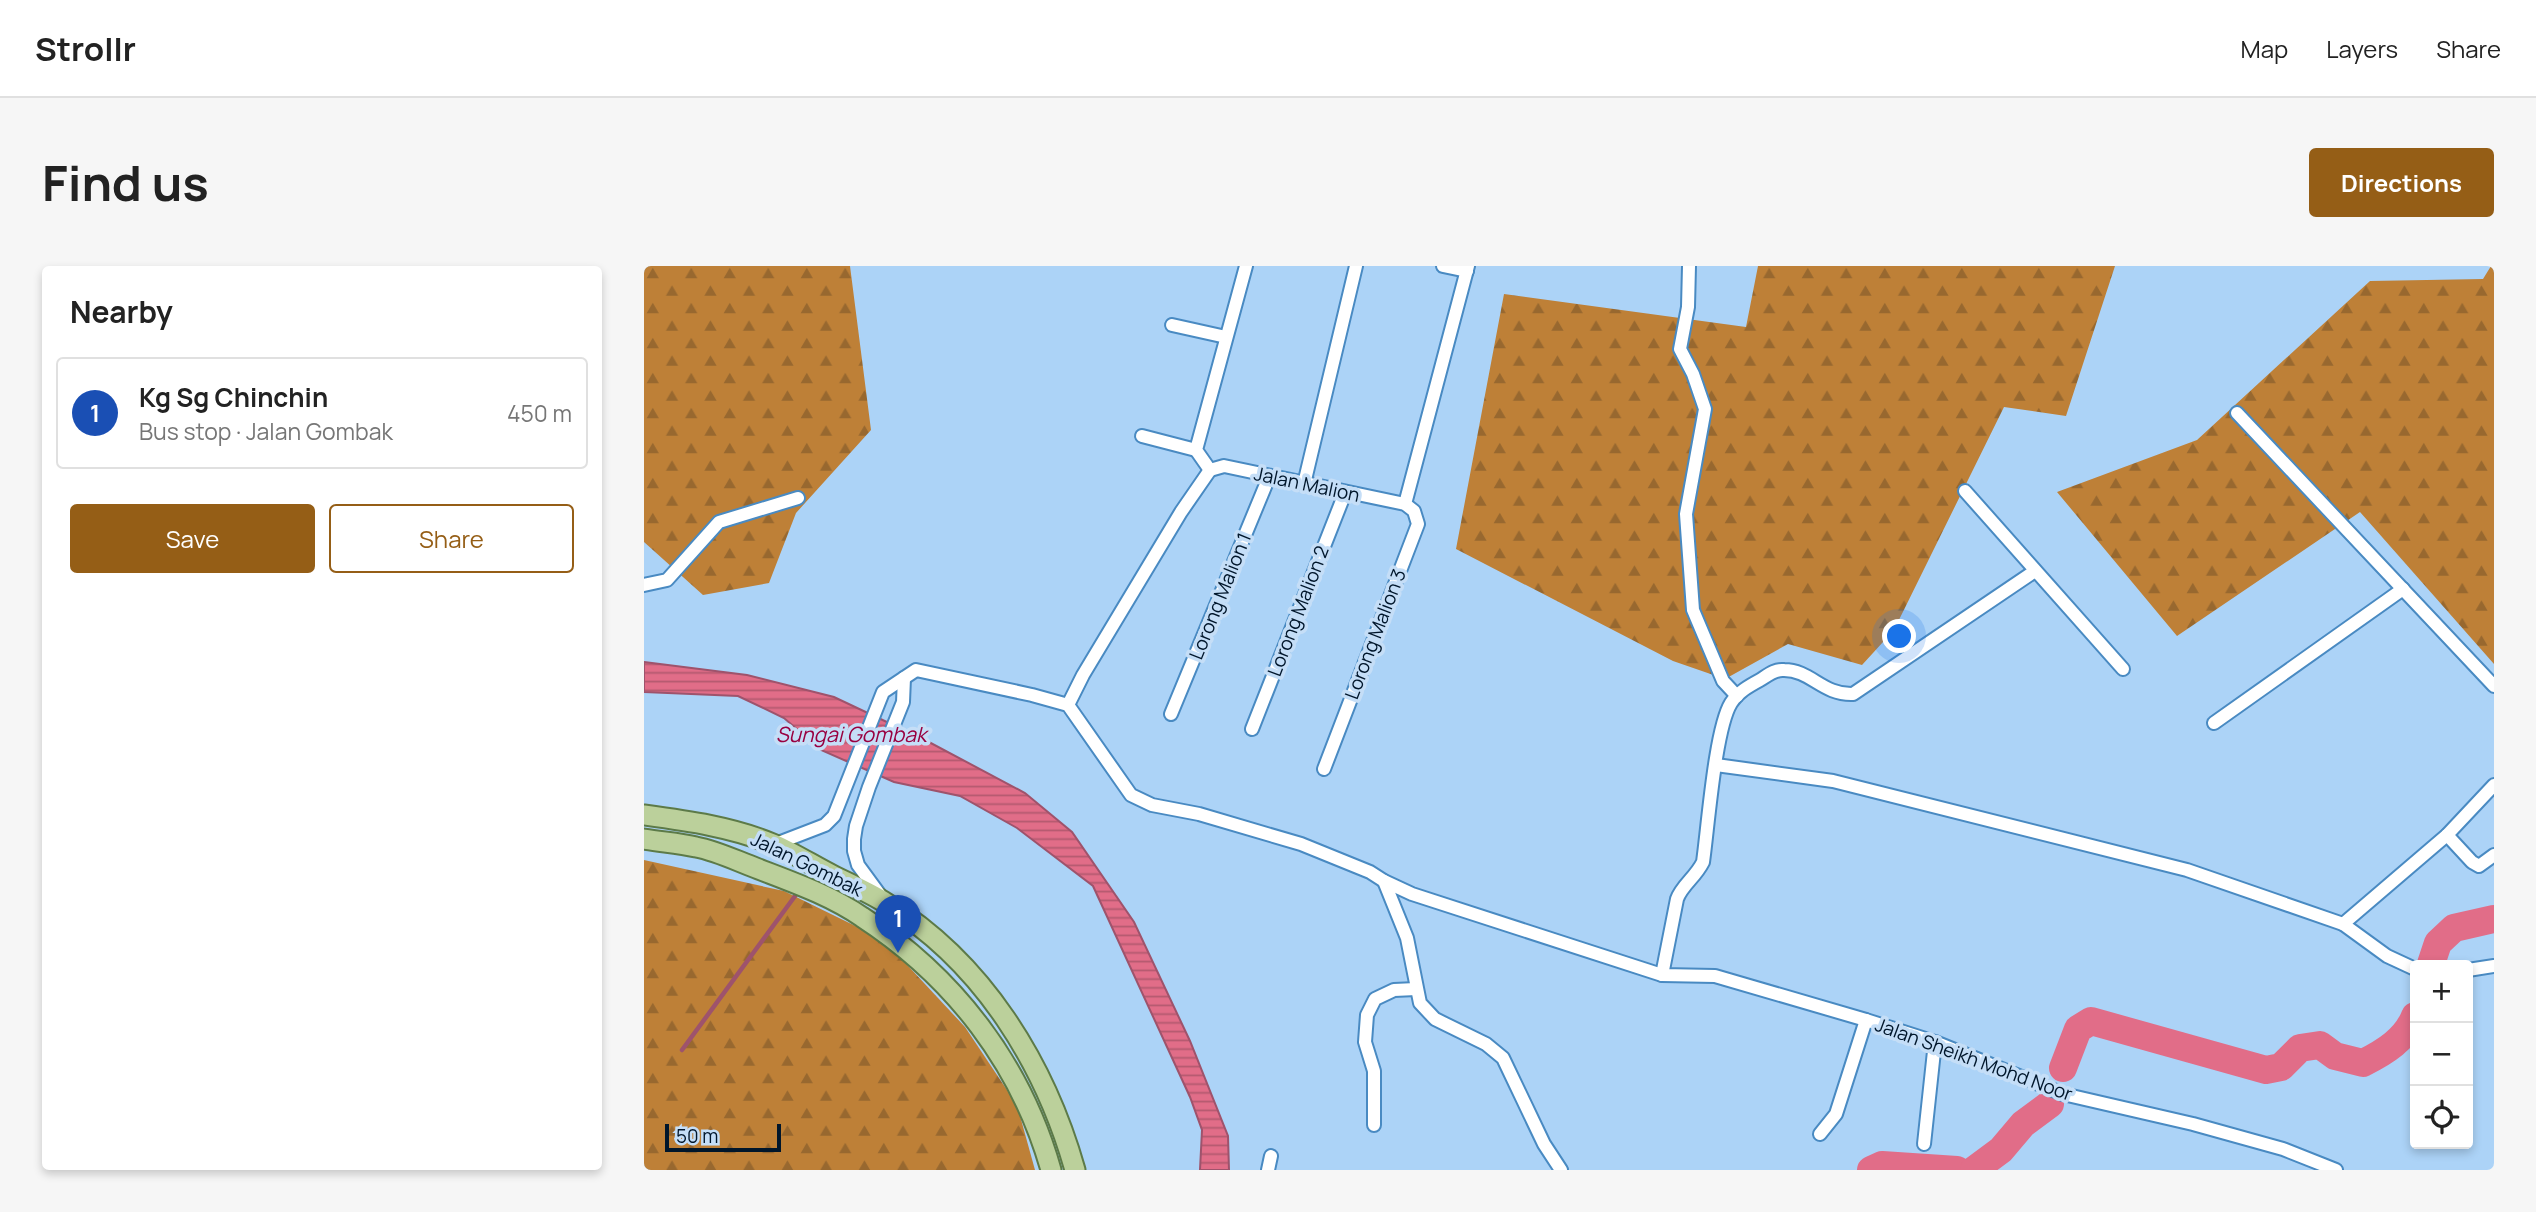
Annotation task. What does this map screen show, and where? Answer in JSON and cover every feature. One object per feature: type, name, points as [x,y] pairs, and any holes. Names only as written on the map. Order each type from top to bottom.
[{"type":"main road","name":"Jalan Gombak","points":[[644,815],[698,822],[774,845],[886,903],[944,947],[967,969],[1018,1036],[1059,1118],[1075,1170]]},
{"type":"main road","name":"Jalan Gombak","points":[[644,839],[698,847],[802,885],[860,915],[923,964],[961,1003],[991,1040],[1022,1091],[1041,1133],[1051,1170]]},
{"type":"street","points":[[1196,450],[1246,266]]},
{"type":"street","points":[[1304,484],[1356,266]]},
{"type":"street","points":[[1405,504],[1467,269],[1443,266]]},
{"type":"street","points":[[1689,266],[1688,307],[1680,349],[1693,374],[1705,409],[1686,514],[1693,610],[1723,681],[1737,696]]},
{"type":"street","points":[[1172,325],[1226,337]]},
{"type":"street","points":[[2237,413],[2494,686]]},
{"type":"street","points":[[774,845],[825,825],[834,816],[883,692],[916,670],[1068,705],[1083,675],[1210,470],[1196,450],[1142,436]]},
{"type":"street","name":"Jalan Malion","points":[[1210,470],[1224,466],[1405,504]]},
{"type":"street","name":"Lorong Malion 1","points":[[1171,714],[1269,477]]},
{"type":"street","points":[[1965,491],[2123,669]]},
{"type":"street","name":"Lorong Malion 2","points":[[1252,729],[1345,493]]},
{"type":"street","points":[[644,585],[667,580],[691,557],[719,522],[798,498]]},
{"type":"street","name":"Lorong Malion 3","points":[[1324,769],[1418,524],[1413,511],[1405,504]]},
{"type":"street","points":[[1662,975],[1677,899],[1703,862],[1716,765],[1727,712],[1737,696],[1774,672],[1788,669],[1802,674],[1829,691],[1853,694],[2035,570]]},
{"type":"street","points":[[2214,723],[2403,589]]},
{"type":"street","points":[[886,903],[858,865],[854,850],[856,826],[903,702],[904,678]]},
{"type":"street","name":"Jalan Sheikh Mohd Noor","points":[[1068,705],[1131,795],[1152,805],[1199,814],[1301,845],[1370,872],[1412,894],[1662,975],[1715,976],[1935,1042],[2063,1094],[2193,1124],[2283,1149],[2336,1170]]},
{"type":"street","points":[[1716,765],[1833,781],[2187,870],[2343,924],[2387,956],[2410,967]]},
{"type":"street","points":[[2343,924],[2447,835],[2494,785]]},
{"type":"street","points":[[2447,835],[2479,866],[2494,855]]},
{"type":"street","points":[[1384,881],[1407,938],[1420,1003],[1435,1019],[1486,1044],[1503,1058],[1544,1144],[1561,1170]]},
{"type":"street","points":[[2473,969],[2494,966]]},
{"type":"street","points":[[1374,1125],[1374,1071],[1365,1041],[1367,1016],[1376,999],[1394,990],[1416,989]]},
{"type":"street","points":[[1820,1134],[1836,1114],[1866,1020]]},
{"type":"street","points":[[1924,1144],[1935,1042]]},
{"type":"green space","points":[[644,266],[850,266],[871,430],[796,513],[769,583],[703,595],[644,542]]},
{"type":"green space","points":[[1758,266],[2115,266],[2066,416],[2004,407],[1894,630],[1862,665],[1788,644],[1725,679],[1673,661],[1456,549],[1504,294],[1746,327]]},
{"type":"green space","points":[[2491,266],[2494,266],[2494,664],[2360,512],[2177,636],[2057,492],[2197,440],[2370,281],[2483,279]]},
{"type":"green space","points":[[644,860],[784,891],[884,940],[965,1027],[1017,1105],[1035,1170],[644,1170]]},
{"type":"water","name":"Sungai Gombak","points":[[644,662],[747,675],[834,697],[927,741],[1025,793],[1072,832],[1134,922],[1190,1041],[1228,1136],[1229,1170],[1200,1170],[1202,1130],[1190,1097],[1093,886],[1017,828],[960,796],[894,782],[821,750],[784,718],[738,696],[644,692]]},
{"type":"waterway","points":[[682,1050],[798,892]]},
{"type":"waterway","points":[[2432,960],[2438,943],[2454,928],[2494,919]]},
{"type":"waterway","points":[[2063,1068],[2078,1029],[2091,1021],[2266,1070],[2281,1067],[2300,1048],[2320,1045],[2335,1056],[2363,1063],[2394,1044],[2412,1023]]},
{"type":"waterway","points":[[1974,1170],[2001,1150],[2023,1124],[2050,1104]]},
{"type":"waterway","points":[[1871,1170],[1882,1165],[1957,1170]]},
{"type":"place","name":"Kg Sg Chinchin","points":[[898,953]]}]
